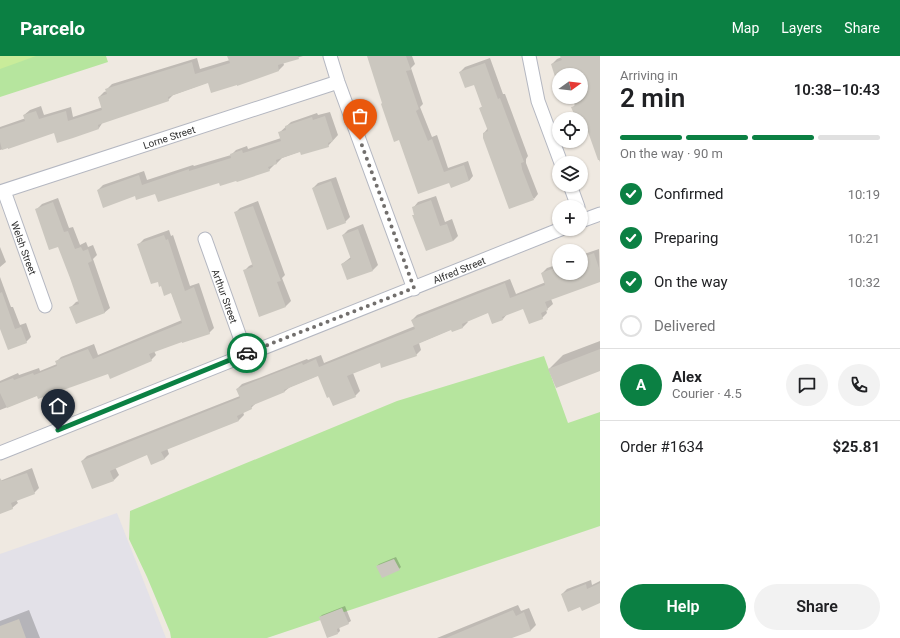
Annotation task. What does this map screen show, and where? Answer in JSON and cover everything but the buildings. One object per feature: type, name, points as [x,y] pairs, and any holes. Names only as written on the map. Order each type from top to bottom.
[{"type":"street","points":[[330,56],[338,82],[414,288]]},
{"type":"street","points":[[529,56],[538,101],[559,156]]},
{"type":"street","name":"Lorne Street","points":[[2,192],[338,82]]},
{"type":"street","name":"Welsh Street","points":[[2,192],[45,306]]},
{"type":"street","points":[[588,217],[600,214]]},
{"type":"street","name":"Alfred Street","points":[[0,453],[552,233]]},
{"type":"street","name":"Arthur Street","points":[[205,239],[246,354]]},
{"type":"shaded area","points":[[117,513],[166,638],[0,638],[0,554]]},
{"type":"green space","points":[[0,56],[106,56],[108,62],[0,97]]},
{"type":"green space","points":[[0,56],[36,56],[0,69]]},
{"type":"green space","points":[[544,356],[568,423],[600,412],[600,526],[267,638],[171,638],[170,632],[147,577],[129,539],[130,511],[397,401]]},
{"type":"way so far","points":[[247,353],[414,288],[360,140]]},
{"type":"route","points":[[58,430],[247,353]]}]
